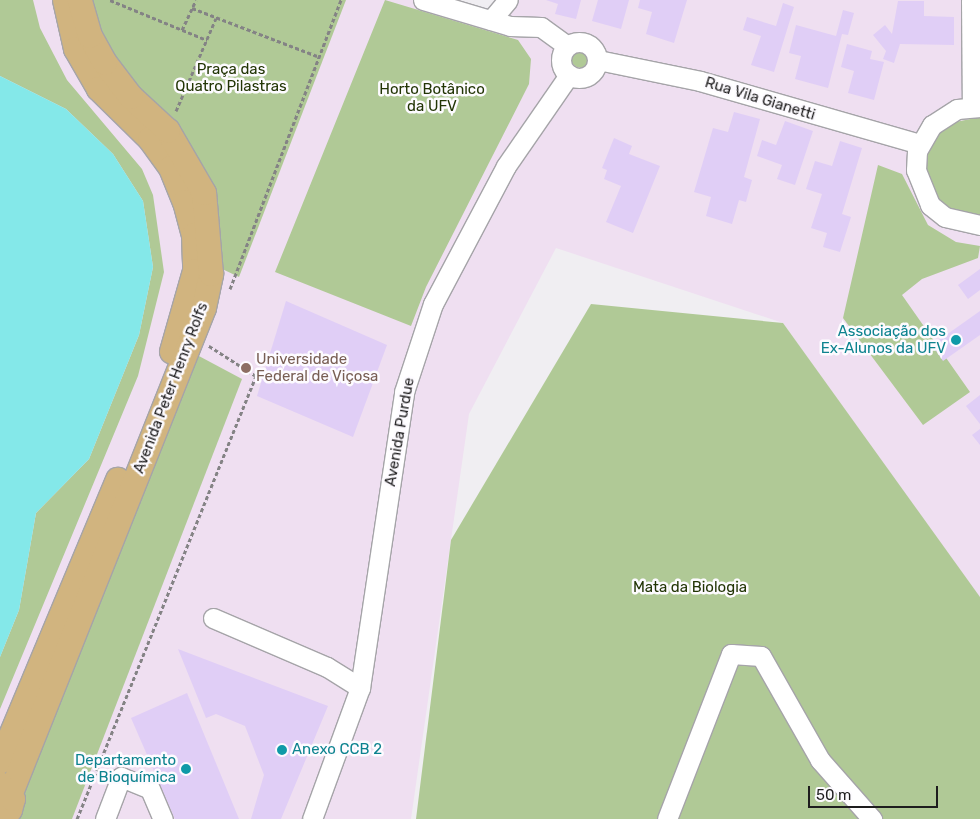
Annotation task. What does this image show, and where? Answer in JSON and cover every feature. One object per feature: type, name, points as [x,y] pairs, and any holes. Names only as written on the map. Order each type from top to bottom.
[{"type":"main road","name":"Avenida Peter Henry Rolfs","points":[[0,762],[173,350],[195,271],[194,235],[171,168],[150,139],[99,89],[76,49],[65,0]]},
{"type":"main road","name":"Avenida Peter Henry Rolfs","points":[[0,818],[13,805],[6,788],[204,308],[211,264],[204,193],[168,131],[131,97],[105,63],[90,36],[80,0]]},
{"type":"street","points":[[423,0],[491,20],[541,27],[567,46],[584,42],[594,49],[598,60],[590,75],[569,75],[561,61],[567,46]]},
{"type":"street","points":[[491,20],[508,0]]},
{"type":"street","points":[[971,0],[976,107],[943,116],[920,144],[916,170],[930,205],[945,217],[980,225]]},
{"type":"street","name":"Rua Vila Gianetti","points":[[598,60],[700,81],[920,144]]},
{"type":"street","name":"Avenida Purdue","points":[[312,819],[360,688],[404,392],[433,304],[506,166],[569,75]]},
{"type":"street","points":[[213,618],[326,667],[360,688]]},
{"type":"street","points":[[667,819],[731,654],[761,656],[820,760],[872,819]]},
{"type":"street","points":[[105,819],[121,777],[150,790],[164,819]]},
{"type":"path","points":[[110,0],[207,40]]},
{"type":"path","points":[[182,30],[196,0]]},
{"type":"path","points":[[226,300],[317,56],[342,0]]},
{"type":"path","points":[[192,8],[317,56]]},
{"type":"path","points":[[168,131],[216,18]]},
{"type":"path","points":[[77,819],[256,376],[209,346],[212,337]]},
{"type":"shaded area","name":"Universidade Federal de Viçosa","points":[[0,0],[423,0],[485,16],[498,0],[980,0],[980,601],[783,323],[556,248],[469,414],[411,819],[0,819]]},
{"type":"green space","points":[[0,0],[33,0],[40,28],[67,80],[142,169],[153,195],[164,272],[138,376],[0,709],[0,657],[19,610],[36,513],[89,459],[139,335],[153,267],[143,201],[113,154],[66,109],[0,76]]},
{"type":"green space","name":"Praça das Quatro Pilastras","points":[[87,0],[346,0],[239,277],[218,267]]},
{"type":"green space","name":"Horto Botânico da UFV","points":[[385,0],[518,40],[531,59],[529,84],[426,287],[411,326],[275,272]]},
{"type":"green space","points":[[581,48],[588,51],[591,58],[588,65],[581,68],[574,65],[571,58],[574,51]]},
{"type":"green space","points":[[980,117],[980,216],[971,217],[942,205],[931,194],[924,164],[927,148],[946,124]]},
{"type":"green space","points":[[878,165],[902,174],[928,225],[956,242],[980,246],[978,258],[922,279],[902,295],[970,392],[923,425],[843,318]]},
{"type":"green space","name":"Mata da Biologia","points":[[591,304],[783,323],[980,597],[980,819],[416,819],[451,540]]},
{"type":"green space","points":[[197,355],[242,379],[72,819],[11,819]]},
{"type":"water","points":[[0,76],[66,109],[113,154],[143,201],[153,267],[139,335],[89,459],[36,513],[19,610],[0,657]]},
{"type":"building","points":[[546,0],[581,0],[576,19],[555,14],[558,4]]},
{"type":"building","points":[[598,0],[629,0],[621,29],[592,21]]},
{"type":"building","points":[[640,0],[687,0],[674,43],[646,34],[652,12],[638,8]]},
{"type":"building","points":[[898,1],[924,1],[924,16],[954,17],[954,45],[900,44],[894,63],[883,59],[886,51],[873,35],[885,25],[892,34]]},
{"type":"building","points":[[783,3],[794,7],[774,72],[751,65],[761,36],[743,30],[747,17],[776,26]]},
{"type":"building","points":[[843,10],[854,13],[848,35],[842,34],[828,88],[795,79],[801,56],[789,53],[796,25],[836,36]]},
{"type":"building","points":[[847,44],[872,51],[870,59],[884,62],[874,100],[848,93],[854,71],[841,67]]},
{"type":"building","points":[[734,112],[760,119],[744,177],[752,180],[746,202],[739,200],[732,224],[706,216],[711,197],[694,192],[713,128],[728,132]]},
{"type":"building","points":[[785,121],[813,131],[795,185],[777,179],[782,165],[757,156],[762,140],[776,145]]},
{"type":"building","points":[[614,138],[632,146],[629,154],[660,166],[633,233],[606,222],[621,186],[604,179],[607,170],[602,168]]},
{"type":"building","points":[[840,141],[862,148],[842,214],[851,217],[840,252],[823,247],[827,233],[811,228],[822,194],[806,189],[815,161],[832,166]]},
{"type":"building","name":"Associação dos Ex-Alunos da UFV","points":[[980,269],[980,290],[968,299],[958,285]]},
{"type":"building","points":[[286,301],[387,345],[353,437],[257,396]]},
{"type":"building","name":"Associação dos Ex-Alunos da UFV","points":[[980,311],[980,335],[943,361],[932,345]]},
{"type":"building","points":[[980,395],[980,424],[966,406]]},
{"type":"building","points":[[980,429],[980,445],[972,435]]},
{"type":"building","name":"Anexo CCB 2","points":[[178,649],[328,706],[281,819],[251,819],[264,775],[245,726],[216,714],[206,718]]},
{"type":"building","name":"Departamento de Bioquímica","points":[[187,693],[239,819],[175,819],[131,718]]},
{"type":"place","name":"Associação dos Ex-Alunos da UFV","points":[[956,340]]},
{"type":"place","name":"Universidade Federal de Viçosa","points":[[246,368]]},
{"type":"place","name":"Anexo CCB 2","points":[[282,750]]},
{"type":"place","name":"Departamento de Bioquímica","points":[[186,769]]}]
